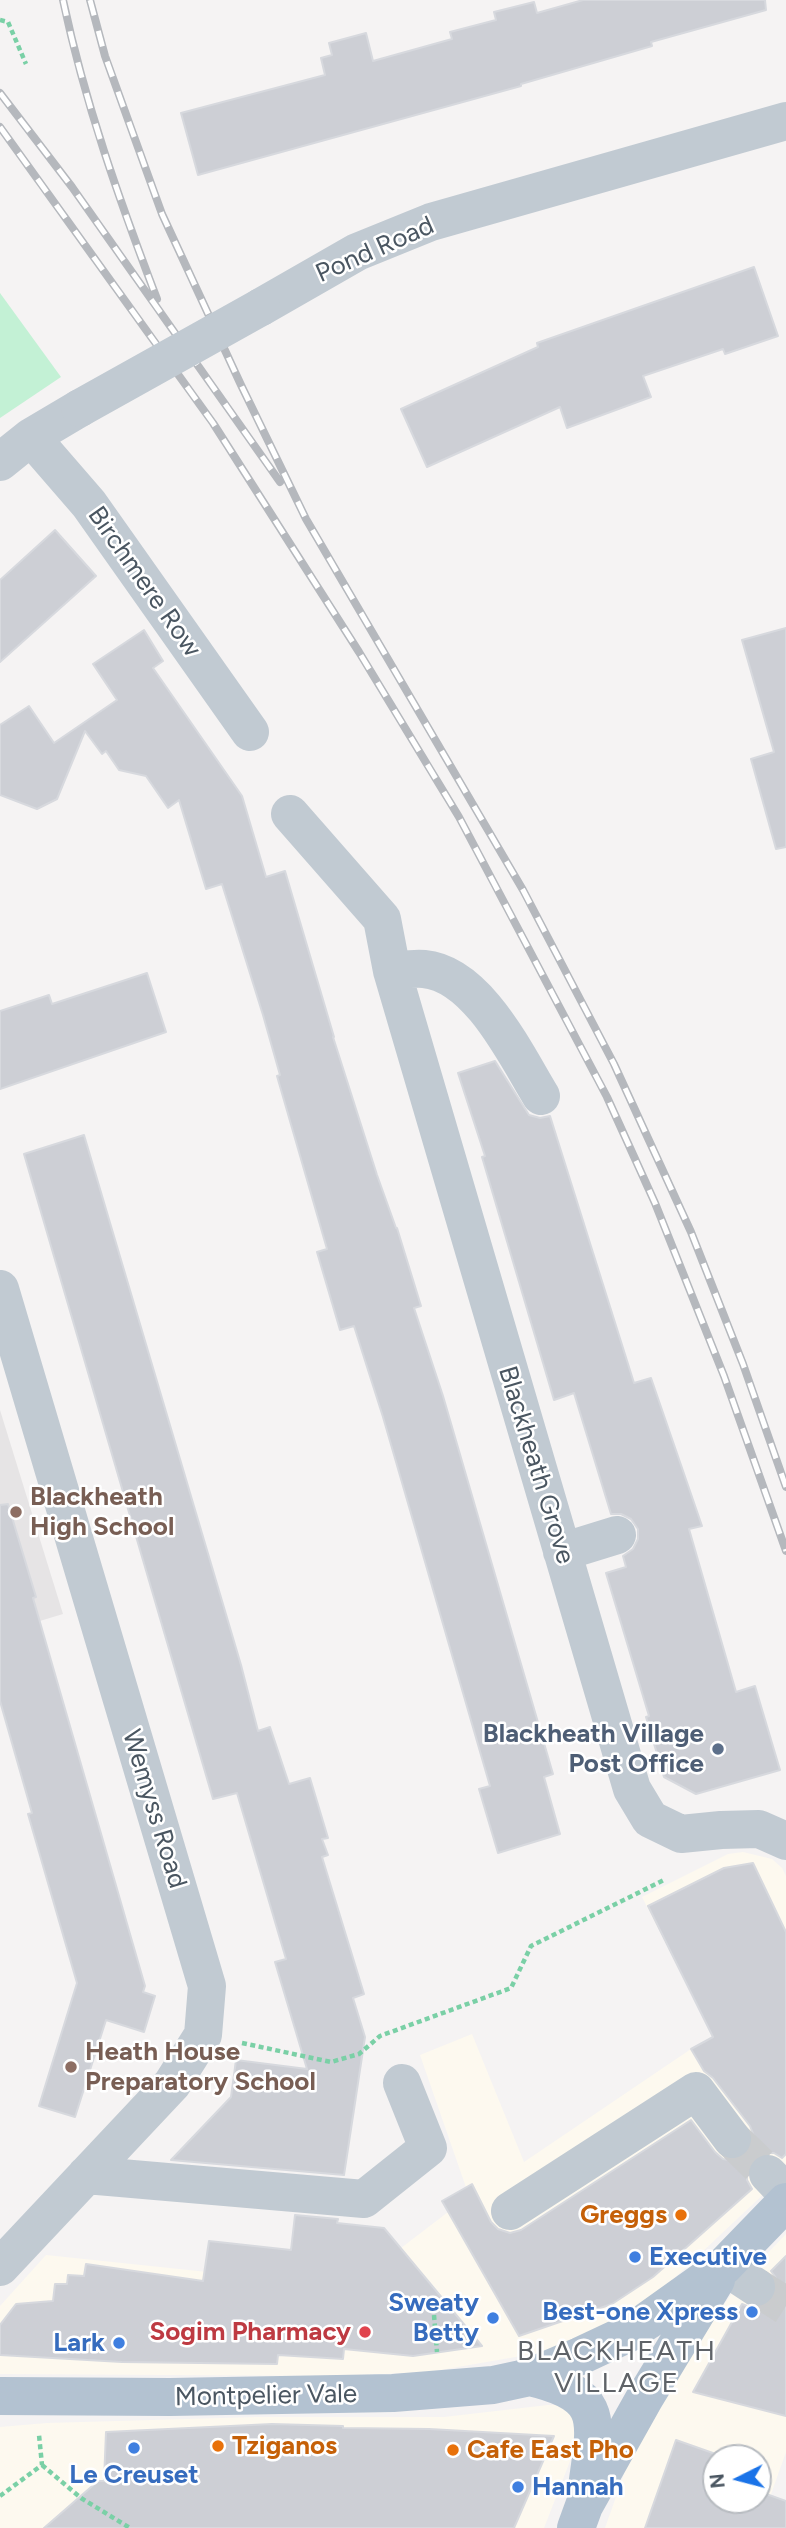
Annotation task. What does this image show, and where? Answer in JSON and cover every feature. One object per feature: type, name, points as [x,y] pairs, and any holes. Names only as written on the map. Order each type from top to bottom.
[{"type":"main road","points":[[580,2517],[644,2399],[724,2266],[780,2190]]},
{"type":"main road","name":"Montpelier Vale","points":[[0,2396],[170,2398],[393,2393],[493,2385],[530,2377],[629,2333],[724,2266]]},
{"type":"main road","name":"Montpelier Vale","points":[[530,2377],[559,2384],[574,2391],[586,2402],[593,2419],[594,2437],[580,2517]]},
{"type":"street","name":"Pond Road","points":[[0,462],[31,437],[80,408],[357,252],[431,222],[786,121]]},
{"type":"street","name":"Birchmere Row","points":[[31,437],[89,504],[250,732]]},
{"type":"street","name":"Blackheath Grove","points":[[290,814],[382,919],[392,971],[632,1789],[650,1819],[681,1834],[721,1829],[759,1829],[786,1841]]},
{"type":"street","points":[[392,971],[425,969],[458,981],[486,1008],[541,1096]]},
{"type":"street","name":"Wemyss Road","points":[[0,1289],[207,1986],[203,2035],[172,2084],[0,2267]]},
{"type":"street","points":[[562,1552],[617,1535]]},
{"type":"street","points":[[86,2175],[364,2199],[428,2148],[402,2083]]},
{"type":"street","points":[[510,2211],[696,2091],[732,2139]]},
{"type":"street","points":[[724,2266],[756,2287]]},
{"type":"path","points":[[0,20],[8,22],[26,64]]},
{"type":"path","points":[[203,2035],[331,2062],[359,2054],[380,2036],[511,1988],[531,1946],[664,1880]]},
{"type":"path","points":[[434,2315],[437,2363]]},
{"type":"path","points":[[39,2433],[42,2465],[81,2498],[130,2528]]},
{"type":"path","points":[[0,2496],[42,2465]]},
{"type":"shaded area","name":"Blackheath High School","points":[[0,1410],[63,1614],[0,1633]]},
{"type":"shaded area","points":[[743,1852],[772,1859],[786,1876],[786,2173],[649,2302],[550,2351],[429,2372],[339,2376],[0,2374],[0,2306],[46,2255],[350,2287],[469,2196],[420,2055],[472,2034],[524,2162],[691,2049],[713,2037],[642,1897],[728,1854]]},
{"type":"shaded area","points":[[786,2234],[786,2452],[772,2491],[772,2444],[702,2444],[702,2514],[764,2514],[759,2528],[605,2528],[628,2463],[713,2320],[740,2282]]},
{"type":"shaded area","points":[[559,2405],[577,2420],[574,2451],[544,2528],[0,2528],[0,2427],[47,2423],[257,2417],[444,2417]]},
{"type":"green space","points":[[0,293],[61,377],[0,418]]},
{"type":"building","points":[[583,0],[765,0],[766,10],[651,42],[652,46],[521,86],[198,175],[181,113],[325,75],[321,58],[332,55],[329,43],[366,33],[373,61],[452,39],[450,32],[496,20],[494,12],[534,2],[537,13]]},
{"type":"building","points":[[754,267],[778,336],[725,354],[723,349],[643,376],[651,397],[567,428],[560,407],[427,467],[401,409],[538,347],[537,343]]},
{"type":"building","points":[[55,530],[96,576],[0,662],[0,580]]},
{"type":"building","points":[[786,628],[786,847],[776,849],[751,759],[774,752],[742,640]]},
{"type":"building","points":[[144,630],[163,661],[153,668],[242,796],[266,877],[285,871],[333,1037],[421,1306],[414,1308],[443,1396],[553,1774],[544,1777],[560,1834],[498,1853],[479,1789],[490,1786],[383,1417],[354,1326],[340,1330],[317,1252],[327,1249],[277,1076],[280,1075],[263,1015],[222,884],[206,889],[179,800],[168,808],[146,776],[119,770],[106,751],[102,754],[85,731],[57,799],[37,809],[0,795],[0,725],[29,706],[54,743],[117,700],[93,664]]},
{"type":"building","points":[[147,973],[166,1032],[0,1089],[0,1011],[49,995],[52,1004]]},
{"type":"building","points":[[495,1061],[529,1115],[540,1118],[550,1116],[634,1383],[651,1378],[702,1526],[689,1529],[736,1692],[755,1686],[780,1770],[696,1794],[664,1777],[646,1717],[649,1716],[606,1573],[626,1567],[623,1556],[633,1549],[638,1539],[638,1529],[631,1519],[621,1514],[611,1514],[574,1393],[554,1400],[482,1157],[485,1156],[458,1073]]},
{"type":"building","points":[[84,1135],[241,1665],[258,1731],[270,1727],[289,1784],[310,1778],[328,1838],[322,1839],[328,1855],[322,1857],[364,1994],[353,1998],[365,2037],[344,2175],[171,2160],[231,2097],[236,2060],[307,2069],[275,1962],[286,1959],[237,1793],[213,1799],[24,1154]]},
{"type":"building","points":[[8,1504],[145,1986],[143,1992],[155,1996],[144,2032],[106,2020],[75,2117],[39,2106],[77,1983],[28,1814],[32,1813],[0,1701],[0,1505]]},
{"type":"building","points":[[753,1863],[786,1932],[786,2154],[782,2158],[774,2153],[764,2153],[754,2158],[747,2168],[747,2180],[752,2189],[653,2277],[612,2304],[519,2336],[442,2201],[472,2184],[491,2222],[498,2229],[510,2233],[521,2230],[691,2120],[723,2159],[735,2161],[746,2156],[752,2147],[754,2136],[750,2126],[713,2078],[704,2071],[691,2049],[713,2037],[648,1906],[724,1868]]},
{"type":"building","points":[[295,2215],[338,2219],[337,2223],[384,2228],[482,2346],[413,2356],[344,2349],[343,2359],[278,2355],[277,2364],[122,2362],[0,2355],[0,2325],[16,2304],[53,2301],[55,2284],[67,2284],[68,2275],[84,2276],[86,2264],[203,2281],[209,2241],[291,2250]]},
{"type":"building","points":[[786,2256],[786,2416],[693,2392],[742,2304],[755,2309],[774,2300],[778,2288],[771,2271]]},
{"type":"building","points":[[272,2424],[554,2436],[514,2528],[44,2528],[98,2481],[104,2481],[106,2432]]},
{"type":"building","points":[[676,2440],[702,2449],[702,2514],[772,2514],[772,2496],[786,2501],[786,2528],[645,2528]]},
{"type":"tunnel","points":[[732,2139],[768,2174]]},
{"type":"tunnel","points":[[756,2287],[786,2306]]},
{"type":"railway","points":[[63,0],[104,151],[157,299]]},
{"type":"railway","points":[[90,0],[105,56],[162,214],[241,385],[306,519],[523,890],[614,1064],[691,1232],[743,1364],[786,1487]]},
{"type":"railway","points":[[0,93],[72,187],[280,482]]},
{"type":"railway","points":[[0,127],[213,423],[359,652],[459,817],[607,1097],[655,1203],[724,1376],[786,1551]]},
{"type":"place","name":"Blackheath High School","points":[[16,1512]]},
{"type":"place","name":"Blackheath Village Post Office","points":[[718,1749]]},
{"type":"place","name":"Heath House Preparatory School","points":[[71,2067]]},
{"type":"place","name":"Greggs","points":[[681,2215]]},
{"type":"place","name":"Executive","points":[[635,2257]]},
{"type":"place","name":"Best-one Xpress","points":[[752,2312]]},
{"type":"place","name":"Sweaty Betty","points":[[493,2318]]},
{"type":"place","name":"Sogim Pharmacy","points":[[365,2332]]},
{"type":"place","name":"Lark","points":[[119,2343]]},
{"type":"place","name":"Tziganos","points":[[218,2446]]},
{"type":"place","name":"Le Creuset","points":[[134,2448]]},
{"type":"place","name":"Cafe East Pho","points":[[453,2450]]},
{"type":"place","name":"Hannah","points":[[518,2487]]},
{"type":"district","name":"BLACKHEATH VILLAGE","points":[[617,2368]]}]
